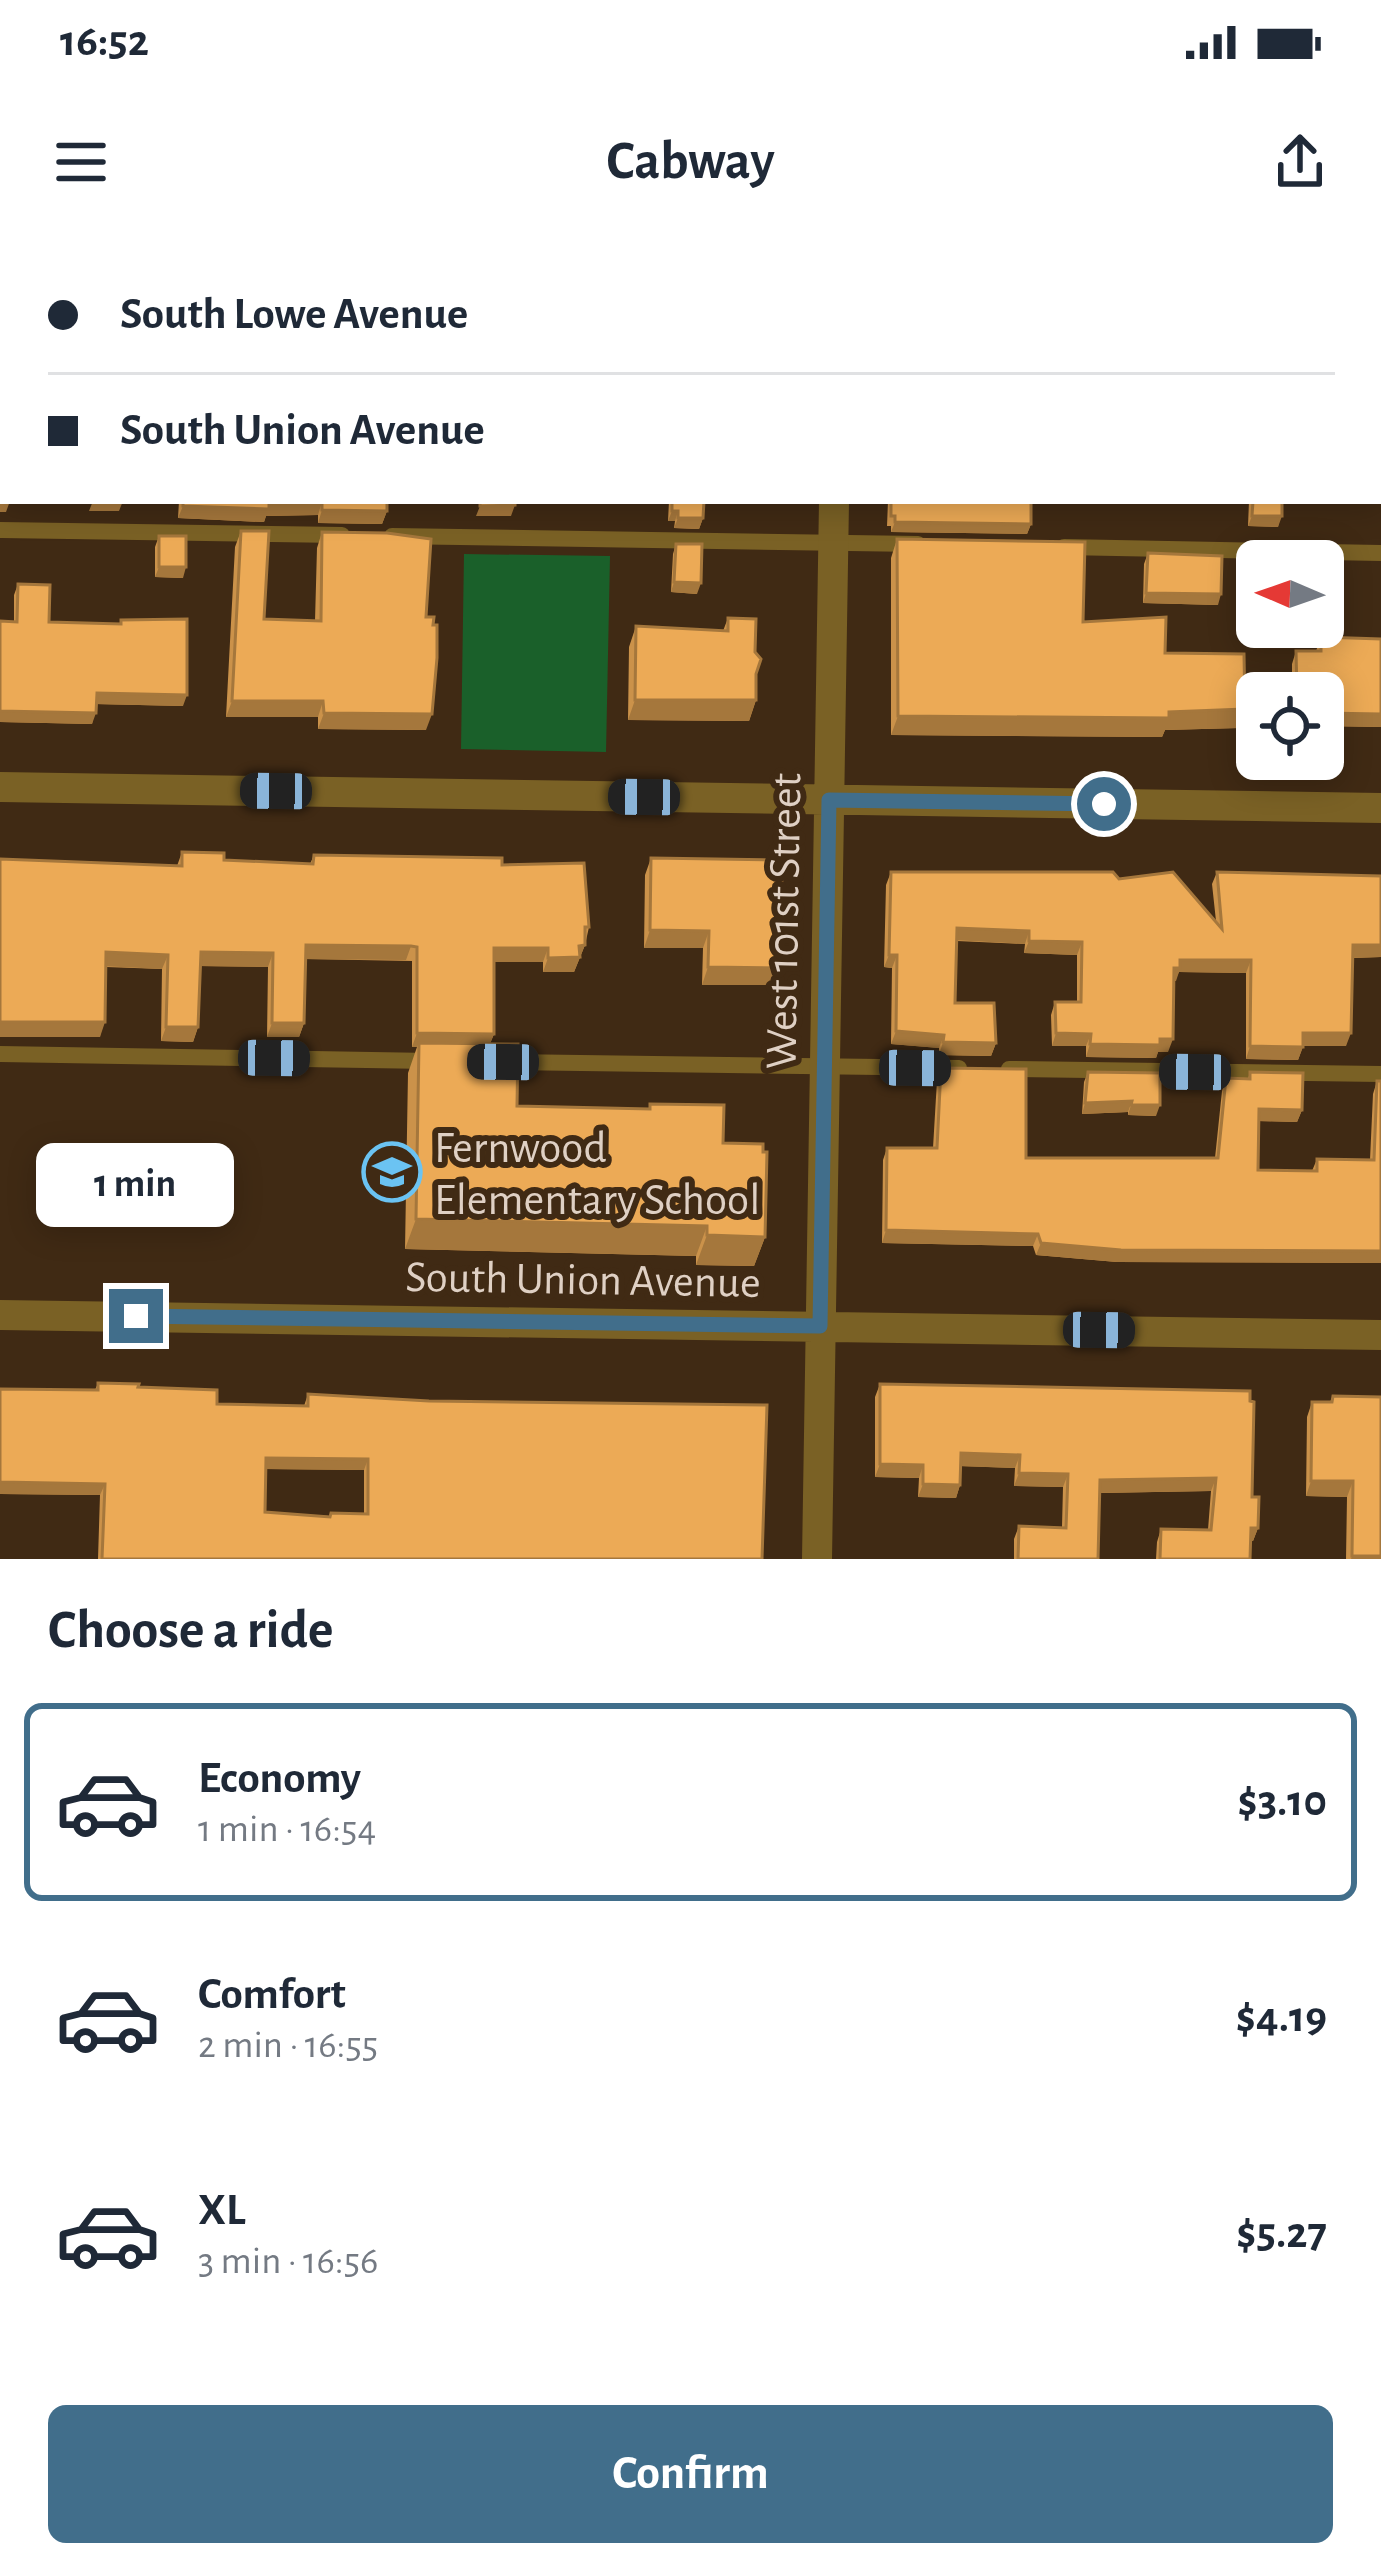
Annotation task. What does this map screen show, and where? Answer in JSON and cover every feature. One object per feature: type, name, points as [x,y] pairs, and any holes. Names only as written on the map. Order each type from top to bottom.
[{"type":"street","name":"West 101st Street","points":[[817,1559],[834,504]]},
{"type":"street","points":[[0,787],[1381,808]]},
{"type":"street","name":"South Union Avenue","points":[[0,1315],[1381,1335]]},
{"type":"lane","points":[[0,530],[357,536]]},
{"type":"lane","points":[[381,536],[945,545]]},
{"type":"lane","points":[[1037,547],[1381,553]]},
{"type":"lane","points":[[0,1054],[448,1061]]},
{"type":"lane","points":[[471,1061],[1381,1074]]},
{"type":"green space","points":[[464,554],[610,556],[606,752],[461,749]]},
{"type":"building","points":[[269,504],[269,509],[183,506]]},
{"type":"building","points":[[322,504],[387,504],[387,511],[322,510]]},
{"type":"building","points":[[672,504],[704,504],[703,518],[678,518],[678,511],[672,511]]},
{"type":"building","points":[[891,504],[1031,504],[1031,524],[895,522]]},
{"type":"building","points":[[1253,504],[1282,504],[1282,516],[1252,516]]},
{"type":"building","points":[[241,531],[269,531],[264,619],[321,621],[322,532],[431,539],[426,617],[434,617],[433,625],[437,625],[432,714],[324,713],[323,701],[232,701]]},
{"type":"building","points":[[159,536],[186,536],[186,567],[159,567]]},
{"type":"building","points":[[897,539],[1085,542],[1083,622],[1166,617],[1165,653],[1244,654],[1244,672],[1236,672],[1236,709],[1169,712],[1169,718],[898,716]]},
{"type":"building","points":[[676,544],[702,544],[701,583],[674,582]]},
{"type":"building","points":[[1148,553],[1222,556],[1221,594],[1146,593]]},
{"type":"building","points":[[18,584],[50,585],[49,622],[187,619],[187,695],[97,693],[96,713],[0,711],[0,621],[17,622]]},
{"type":"building","points":[[728,618],[756,619],[755,652],[761,659],[756,700],[635,700],[636,626],[728,631]]},
{"type":"building","points":[[1344,638],[1381,639],[1381,714],[1344,713],[1344,672],[1296,672],[1296,651],[1344,648]]},
{"type":"building","points":[[182,852],[224,853],[224,860],[313,864],[314,855],[502,858],[502,865],[584,863],[589,927],[585,927],[585,945],[579,946],[580,957],[548,958],[548,948],[494,948],[494,1034],[417,1033],[417,947],[411,946],[306,945],[304,1023],[272,1023],[273,953],[201,952],[198,1027],[166,1027],[168,955],[106,952],[105,1022],[0,1022],[0,859],[182,866]]},
{"type":"building","points":[[651,858],[782,860],[781,968],[708,967],[709,931],[650,930]]},
{"type":"building","points":[[891,872],[1113,872],[1119,879],[1173,872],[1222,929],[1217,872],[1381,876],[1381,945],[1353,945],[1351,1033],[1303,1033],[1303,1047],[1250,1046],[1251,960],[1180,960],[1180,968],[1174,968],[1173,1039],[1160,1039],[1160,1045],[1090,1044],[1091,1034],[1056,1033],[1055,1002],[1081,1002],[1082,942],[1029,941],[1029,931],[957,928],[955,1003],[994,1003],[996,1043],[943,1042],[944,1035],[896,1031],[897,955],[889,955]]},
{"type":"building","points":[[419,1043],[518,1044],[517,1106],[650,1109],[650,1104],[724,1105],[723,1143],[763,1144],[767,1152],[765,1237],[707,1235],[707,1226],[416,1219]]},
{"type":"building","points":[[941,1068],[1026,1069],[1026,1158],[1218,1158],[1226,1078],[1250,1079],[1250,1072],[1303,1073],[1302,1110],[1259,1109],[1258,1170],[1317,1171],[1317,1159],[1374,1160],[1377,1081],[1381,1081],[1381,1251],[1121,1250],[1041,1243],[1038,1234],[886,1230],[887,1148],[937,1148]]},
{"type":"building","points":[[1088,1072],[1160,1073],[1160,1105],[1085,1103]]},
{"type":"building","points":[[98,1383],[217,1390],[217,1404],[308,1406],[308,1394],[429,1401],[767,1405],[762,1559],[102,1559],[105,1484],[0,1482],[0,1389],[98,1390]],"holes":[[[266,1458],[368,1459],[368,1514],[331,1513],[330,1517],[265,1512]]]},
{"type":"building","points":[[880,1384],[1250,1391],[1254,1402],[1252,1497],[1259,1497],[1250,1559],[1160,1559],[1161,1529],[1211,1530],[1216,1478],[1100,1480],[1098,1559],[1018,1559],[1019,1526],[1066,1528],[1068,1474],[1019,1473],[1020,1455],[961,1453],[960,1485],[923,1484],[923,1465],[880,1464]]},
{"type":"building","points":[[1333,1396],[1381,1397],[1381,1556],[1352,1556],[1353,1481],[1311,1481],[1312,1402],[1332,1402]]},
{"type":"place","name":"Fernwood Elementary School","points":[[392,1172]]},
{"type":"route","points":[[136,1316],[820,1326],[829,800],[1104,804]]}]
